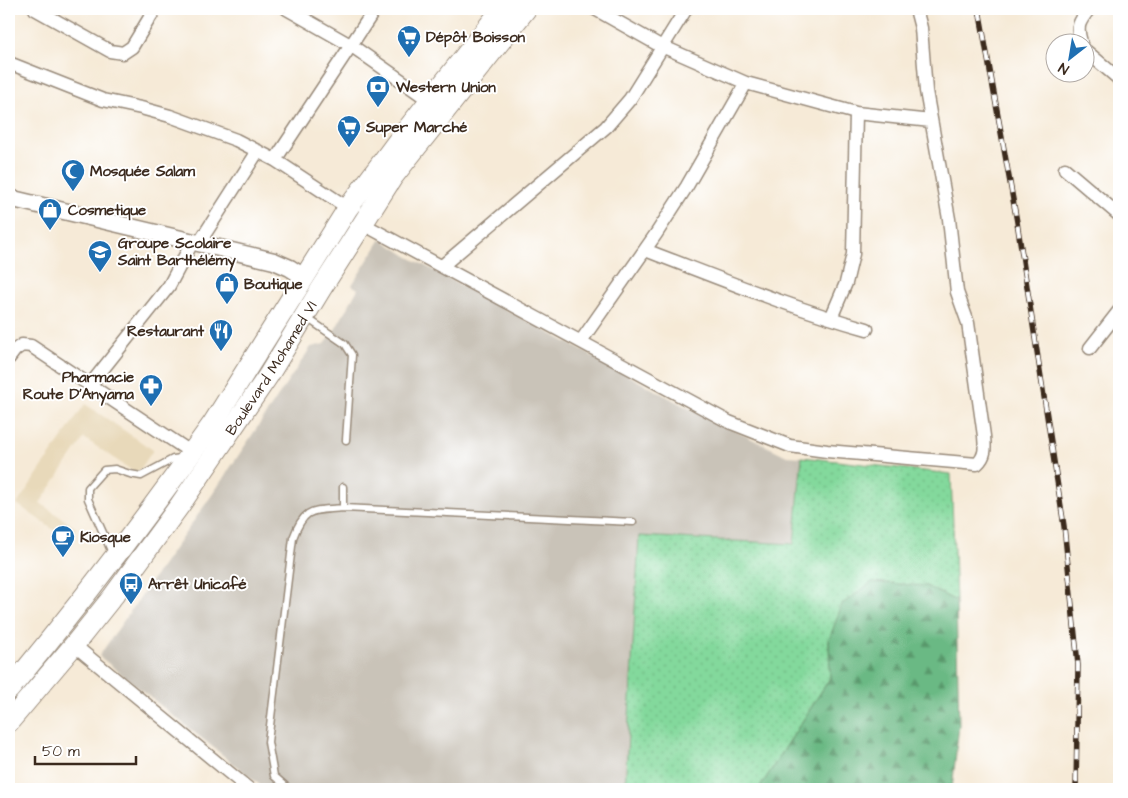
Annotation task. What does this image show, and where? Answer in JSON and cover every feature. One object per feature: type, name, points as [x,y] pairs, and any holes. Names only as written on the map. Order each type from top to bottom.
[{"type":"main road","name":"Boulevard Mohamed VI","points":[[9,690],[20,671],[115,559],[190,456],[218,416],[348,208],[429,100],[502,9]]},
{"type":"main road","name":"Boulevard Mohamed VI","points":[[9,720],[74,645],[124,581],[224,442],[268,376],[392,178],[526,9]]},
{"type":"main road","points":[[304,277],[321,289]]},
{"type":"street","points":[[35,9],[110,52],[123,53],[132,47],[154,9]]},
{"type":"street","points":[[287,9],[352,46],[429,100]]},
{"type":"street","points":[[275,160],[375,9]]},
{"type":"street","points":[[595,9],[663,46],[746,83],[856,113],[930,121]]},
{"type":"street","points":[[442,266],[606,127],[630,99],[686,9]]},
{"type":"street","points":[[363,224],[729,422],[790,446],[977,464],[982,460],[985,453],[984,436],[968,323],[957,292],[949,219],[930,121],[921,28],[916,9]]},
{"type":"street","points":[[1078,32],[1078,22],[1088,9]]},
{"type":"street","points":[[1096,60],[1119,80]]},
{"type":"street","points":[[9,63],[103,100],[141,108],[199,125],[236,140],[275,160],[348,208]]},
{"type":"street","points":[[581,342],[687,186],[746,83]]},
{"type":"street","points":[[830,318],[846,283],[853,254],[856,113]]},
{"type":"street","points":[[90,385],[169,286],[196,242],[258,151]]},
{"type":"street","points":[[1065,169],[1119,215]]},
{"type":"street","points":[[9,198],[274,261],[304,277]]},
{"type":"street","points":[[645,250],[830,318],[867,328]]},
{"type":"street","points":[[1090,348],[1119,311]]},
{"type":"street","points":[[9,358],[22,345],[31,346],[190,456]]},
{"type":"street","points":[[74,645],[249,789]]},
{"type":"lane","points":[[304,316],[345,344],[352,355],[346,440]]},
{"type":"lane","points":[[115,559],[88,500],[88,488],[104,470],[115,469],[141,476],[173,459],[190,456]]},
{"type":"lane","points":[[343,487],[343,508]]},
{"type":"lane","points":[[289,789],[274,776],[268,742],[293,538],[299,522],[310,512],[343,508],[632,522]]},
{"type":"shaded area","points":[[381,239],[407,256],[688,408],[787,456],[802,457],[794,544],[639,537],[625,789],[265,789],[99,656],[214,492],[311,347],[325,344],[332,335],[358,289],[352,285]]},
{"type":"shaded area","points":[[85,404],[153,450],[137,474],[84,438],[40,503],[76,528],[68,540],[17,504]]},
{"type":"green space","points":[[802,457],[951,474],[956,601],[926,586],[829,640],[830,678],[759,789],[625,789],[639,536],[794,544]]},
{"type":"green space","points":[[872,582],[926,586],[956,601],[959,725],[952,789],[759,789],[830,678],[829,640],[842,604]]},
{"type":"railway","points":[[979,9],[1017,222],[1064,526],[1078,665],[1076,789]]},
{"type":"place","name":"Dépôt Boisson","points":[[409,58]]},
{"type":"place","name":"Western Union","points":[[378,108]]},
{"type":"place","name":"Super Marché","points":[[349,148]]},
{"type":"place","name":"Mosquée Salam","points":[[73,192]]},
{"type":"place","name":"Cosmetique","points":[[50,231]]},
{"type":"place","name":"Groupe Scolaire Saint Barthélémy","points":[[100,273]]},
{"type":"place","name":"Boutique","points":[[227,305]]},
{"type":"place","name":"Restaurant","points":[[221,352]]},
{"type":"place","name":"Pharmacie Route D'Anyama","points":[[151,407]]},
{"type":"place","name":"Kiosque","points":[[63,558]]},
{"type":"place","name":"Arrêt Unicafé","points":[[131,605]]}]
